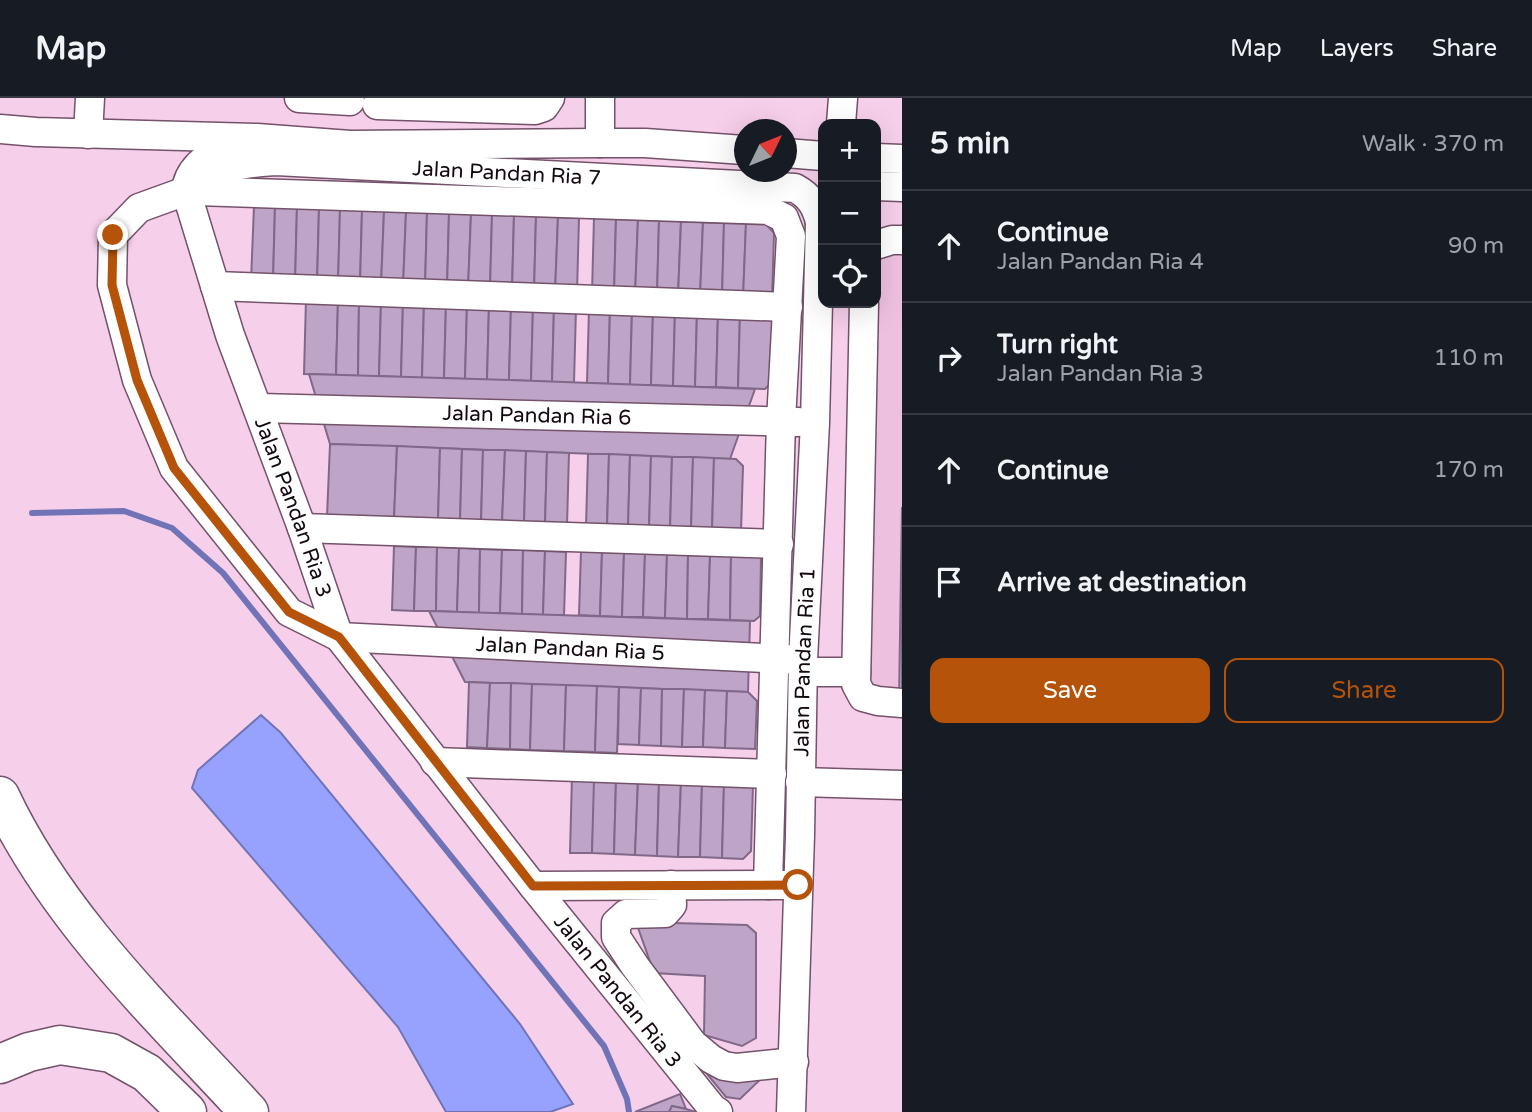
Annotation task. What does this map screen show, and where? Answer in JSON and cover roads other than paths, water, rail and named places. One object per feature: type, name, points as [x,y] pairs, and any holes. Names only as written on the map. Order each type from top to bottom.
[{"type":"highway","points":[[0,796],[14,826],[57,893],[128,979],[249,1112]]},
{"type":"highway","points":[[0,1064],[29,1052],[60,1045],[111,1053],[147,1073],[187,1112]]},
{"type":"street","points":[[88,134],[90,98]]},
{"type":"street","points":[[299,98],[441,102],[535,110],[544,107],[550,98]]},
{"type":"street","points":[[600,98],[600,142]]},
{"type":"street","points":[[841,119],[843,98]]},
{"type":"street","points":[[342,145],[363,101]]},
{"type":"street","points":[[363,101],[385,146]]},
{"type":"street","name":"Jalan Pandan Ria 7","points":[[0,129],[342,145],[600,142],[734,150]]},
{"type":"street","points":[[191,195],[187,178],[195,167],[236,138]]},
{"type":"street","points":[[565,142],[606,178]]},
{"type":"street","points":[[698,195],[701,174],[716,156],[734,151]]},
{"type":"street","points":[[797,154],[818,156]]},
{"type":"street","points":[[881,158],[902,159]]},
{"type":"street","name":"Jalan Pandan Ria 7","points":[[191,195],[206,177],[223,169],[276,161],[606,178],[698,195],[795,188],[806,195],[818,210]]},
{"type":"street","points":[[881,186],[902,187]]},
{"type":"street","points":[[339,637],[289,612],[174,468],[137,380],[112,285],[113,235],[139,208],[191,195],[698,195],[768,210],[784,218],[791,236],[781,421],[768,885]]},
{"type":"street","name":"Jalan Pandan Ria 3","points":[[191,195],[230,335],[302,527],[339,637],[533,886],[718,1112]]},
{"type":"street","points":[[881,243],[902,240]]},
{"type":"street","name":"Jalan Pandan Ria 1","points":[[790,1112],[794,1062],[803,666],[821,245]]},
{"type":"street","points":[[215,286],[788,307]]},
{"type":"street","points":[[864,308],[856,684],[863,697],[902,703]]},
{"type":"street","name":"Jalan Pandan Ria 6","points":[[258,408],[815,423]]},
{"type":"street","points":[[302,527],[779,544]]},
{"type":"street","name":"Jalan Pandan Ria 5","points":[[339,637],[774,660],[856,672]]},
{"type":"street","points":[[435,762],[772,774]]},
{"type":"street","points":[[800,782],[902,785]]},
{"type":"street","points":[[671,885],[673,905],[665,913],[626,914],[615,923],[616,937],[635,966],[693,1044],[711,1059],[724,1066],[737,1068],[794,1062]]},
{"type":"street","points":[[533,886],[798,885]]},
{"type":"water","points":[[261,715],[281,733],[520,1024],[573,1104],[550,1112],[446,1112],[398,1027],[192,788],[198,770]]},
{"type":"waterway","points":[[32,513],[124,511],[172,528],[223,573],[604,1046],[627,1099],[629,1112]]}]
